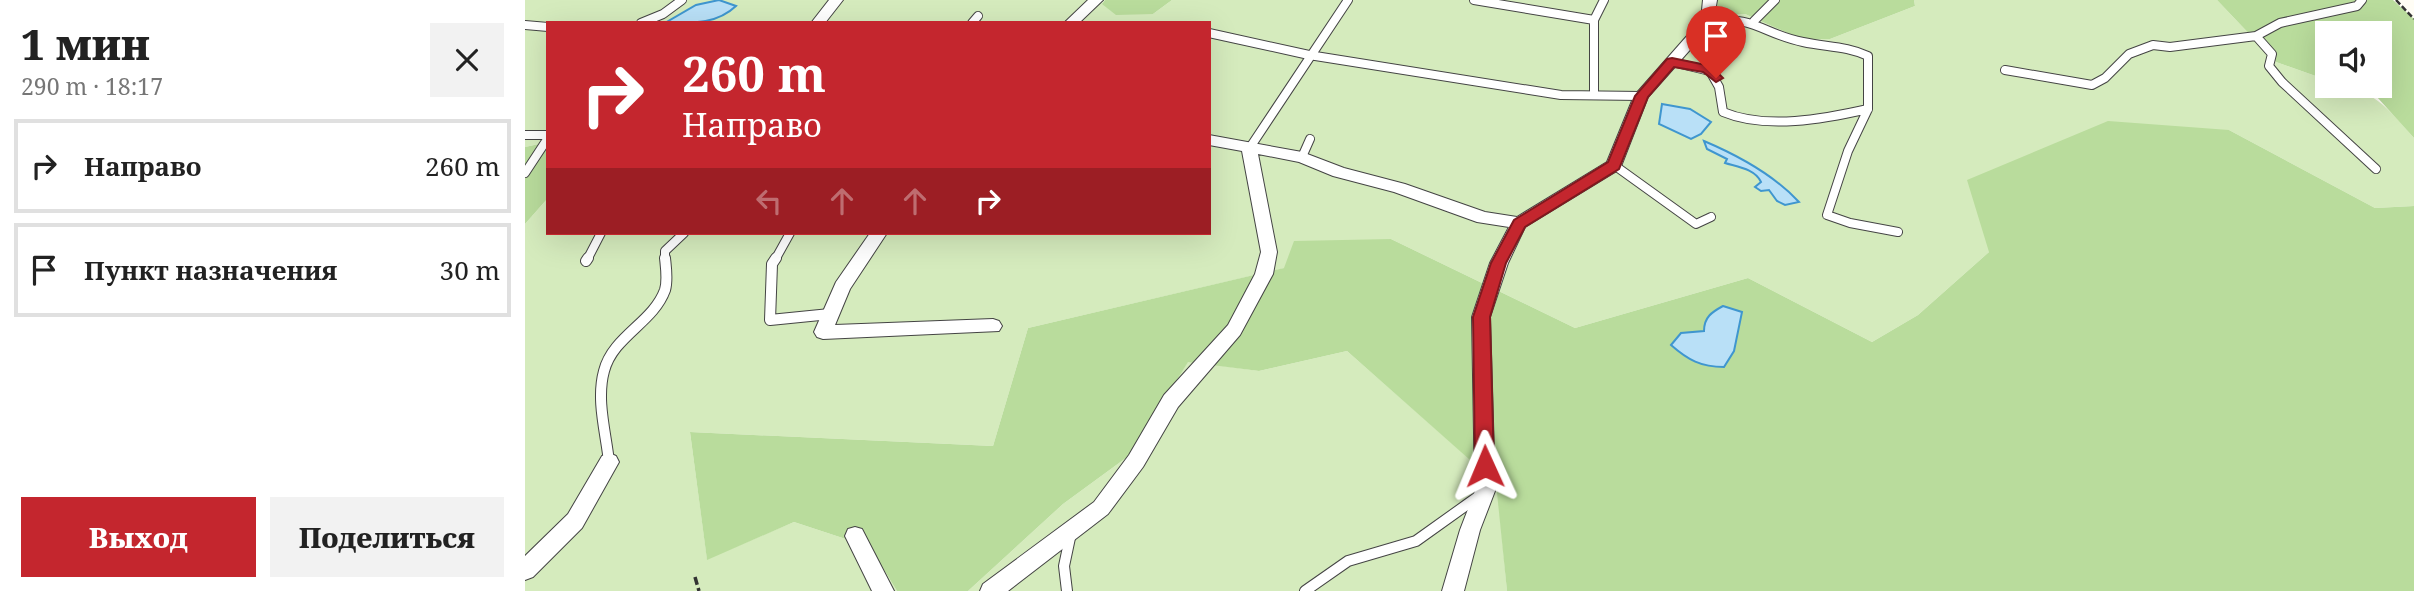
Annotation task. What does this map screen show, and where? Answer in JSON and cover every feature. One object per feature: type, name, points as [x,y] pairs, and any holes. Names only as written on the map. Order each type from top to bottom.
[{"type":"street","points":[[820,21],[836,0]]},
{"type":"street","points":[[1074,21],[1096,0]]},
{"type":"street","points":[[1453,591],[1470,530],[1485,491],[1482,317],[1499,263],[1519,223],[1614,165],[1641,96],[1708,20],[1710,0]]},
{"type":"street","points":[[1211,140],[1249,149],[1302,157],[1472,215],[1519,223]]},
{"type":"street","points":[[991,591],[1101,508],[1136,461],[1171,401],[1234,330],[1263,274],[1269,252],[1249,149]]},
{"type":"street","points":[[878,235],[842,287],[823,332],[993,326]]},
{"type":"street","points":[[525,570],[575,521],[609,463]]},
{"type":"street","points":[[855,536],[883,591]]},
{"type":"lane","points":[[646,21],[663,14],[682,0]]},
{"type":"lane","points":[[1249,149],[1348,0]]},
{"type":"lane","points":[[1474,0],[1594,20]]},
{"type":"lane","points":[[1594,95],[1594,20],[1604,0]]},
{"type":"lane","points":[[1753,21],[1775,0]]},
{"type":"lane","points":[[2005,70],[2092,85],[2105,78],[2130,54],[2153,46],[2170,47],[2256,36],[2280,23],[2357,6],[2362,0]]},
{"type":"lane","points":[[1708,20],[1729,17],[1753,21],[1797,41],[1839,44],[1868,56],[1868,109],[1848,151],[1827,215],[1850,223],[1898,232]]},
{"type":"lane","points":[[525,25],[546,27]]},
{"type":"lane","points":[[1211,33],[1310,55],[1561,95],[1641,96]]},
{"type":"lane","points":[[2256,36],[2272,54],[2269,66],[2282,82],[2376,169]]},
{"type":"lane","points":[[1672,62],[1707,68],[1716,78],[1723,112],[1731,118],[1782,121],[1820,116],[1841,117],[1868,109]]},
{"type":"lane","points":[[525,135],[546,136]]},
{"type":"lane","points":[[525,173],[546,139]]},
{"type":"lane","points":[[1302,157],[1310,139]]},
{"type":"lane","points":[[1614,165],[1696,224],[1711,217]]},
{"type":"lane","points":[[586,261],[600,235]]},
{"type":"lane","points":[[609,463],[602,391],[605,369],[616,346],[653,307],[665,290],[665,251],[682,235]]},
{"type":"lane","points":[[789,235],[772,264],[770,320],[830,314]]},
{"type":"lane","points":[[1305,591],[1348,561],[1416,541],[1485,491]]},
{"type":"lane","points":[[1067,591],[1064,566],[1071,532]]},
{"type":"path","points":[[2396,0],[2414,19]]},
{"type":"path","points":[[695,577],[699,591]]},
{"type":"green space","points":[[525,0],[1105,0],[1102,3],[1153,14],[1172,0],[1718,0],[1718,15],[1745,14],[1801,39],[1830,39],[1915,6],[1914,0],[2217,0],[2276,62],[2315,76],[2315,98],[2374,98],[2395,117],[2414,138],[2414,206],[2375,208],[2229,130],[1989,252],[1918,315],[1872,342],[1748,278],[1575,328],[1391,239],[1285,268],[1028,328],[993,446],[690,432],[707,559],[794,522],[870,547],[897,591],[525,591],[525,224],[546,200],[546,235],[1211,235],[1211,21],[546,21],[546,142],[525,147]]},
{"type":"green space","points":[[1105,0],[1172,0],[1153,14],[1116,15],[1102,4]]},
{"type":"green space","points":[[1718,0],[1914,0],[1915,6],[1830,39],[1801,39],[1745,14],[1717,15]]},
{"type":"green space","points":[[2217,0],[2393,0],[2414,19],[2414,138],[2378,98],[2392,98],[2392,21],[2315,21],[2315,76],[2276,62]]},
{"type":"green space","points":[[2108,121],[2229,130],[2375,208],[2414,206],[2414,591],[1507,591],[1496,483],[1347,351],[1259,371],[1188,362],[1130,455],[1063,504],[968,591],[897,591],[870,547],[794,522],[707,560],[690,432],[993,446],[1028,328],[1284,268],[1294,241],[1391,239],[1575,328],[1748,278],[1872,342],[1918,315],[1989,252],[1967,180]]},
{"type":"green space","points":[[546,142],[546,200],[525,224],[525,147]]},
{"type":"green space","points":[[1347,351],[1497,483],[1507,591],[968,591],[1063,504],[1130,455],[1188,361],[1259,371]]},
{"type":"water","points":[[719,0],[736,6],[711,20],[668,21],[696,5]]},
{"type":"water","points":[[1662,104],[1690,109],[1711,122],[1701,134],[1691,139],[1659,124]]},
{"type":"water","points":[[1704,141],[1755,167],[1799,202],[1785,205],[1777,201],[1769,190],[1761,191],[1755,187],[1761,182],[1755,174],[1725,163],[1727,159],[1707,149]]},
{"type":"water","points":[[1723,306],[1742,312],[1734,351],[1724,367],[1695,362],[1671,345],[1681,333],[1704,331],[1709,316]]},
{"type":"route","points":[[1485,466],[1482,317],[1499,263],[1519,223],[1614,165],[1641,96],[1672,62],[1707,68],[1716,78]]}]
